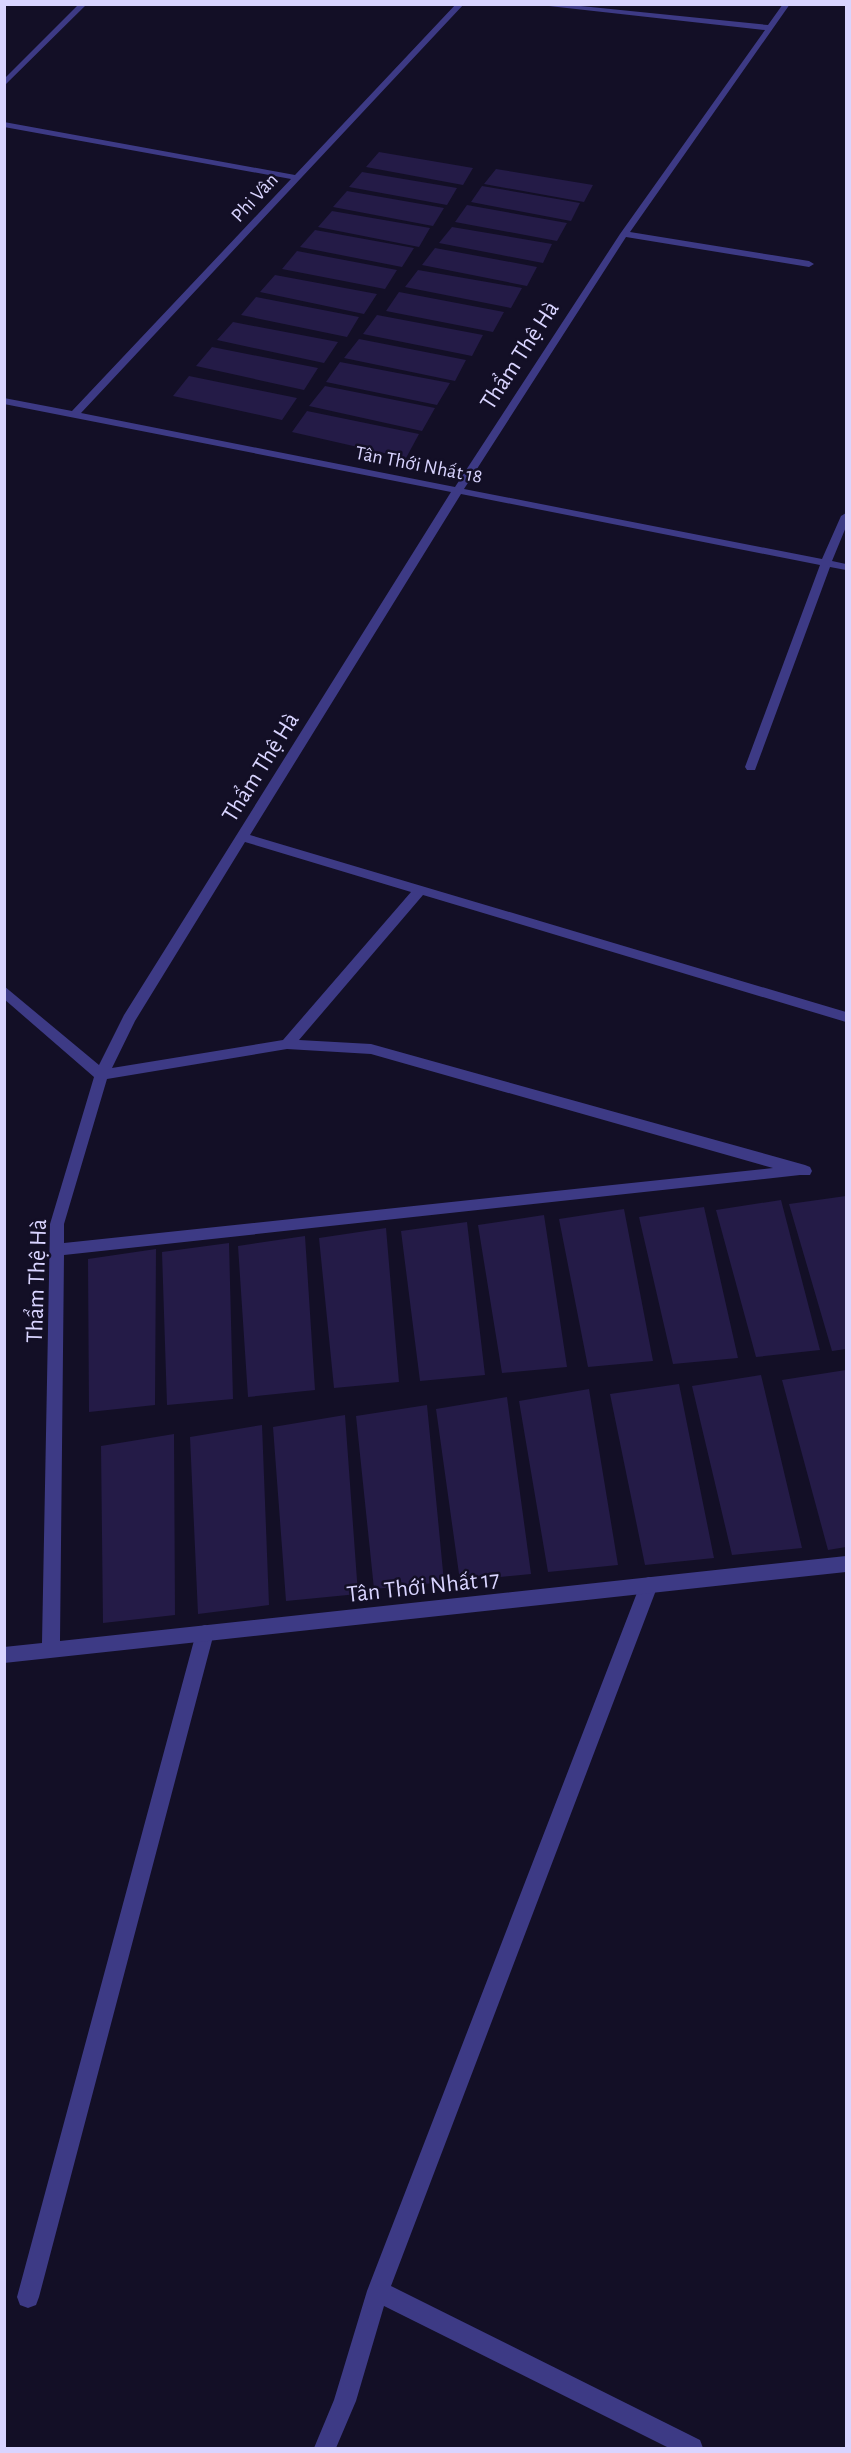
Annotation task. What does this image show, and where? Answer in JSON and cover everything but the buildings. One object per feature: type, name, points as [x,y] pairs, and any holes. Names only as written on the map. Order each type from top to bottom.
[{"type":"street","points":[[4,84],[84,4]]},
{"type":"street","name":"Phi Vân","points":[[74,415],[460,4]]},
{"type":"street","points":[[534,4],[771,28]]},
{"type":"street","name":"Thẩm Thệ Hà","points":[[51,1650],[57,1224],[101,1075],[129,1019],[458,490],[624,234],[787,4]]},
{"type":"street","points":[[4,124],[297,178]]},
{"type":"street","points":[[624,234],[809,264]]},
{"type":"street","name":"Tân Thới Nhất 18","points":[[4,401],[846,567]]},
{"type":"street","points":[[752,767],[826,563],[846,516]]},
{"type":"street","points":[[243,837],[846,1017]]},
{"type":"street","points":[[287,1044],[420,890]]},
{"type":"street","points":[[4,991],[101,1075],[287,1044],[371,1049],[805,1171],[57,1250]]},
{"type":"street","name":"Tân Thới Nhất 17","points":[[4,1655],[846,1564]]},
{"type":"street","points":[[325,2448],[345,2401],[378,2291],[649,1585]]},
{"type":"street","points":[[28,2296],[205,1633]]},
{"type":"street","points":[[378,2291],[692,2448]]}]
